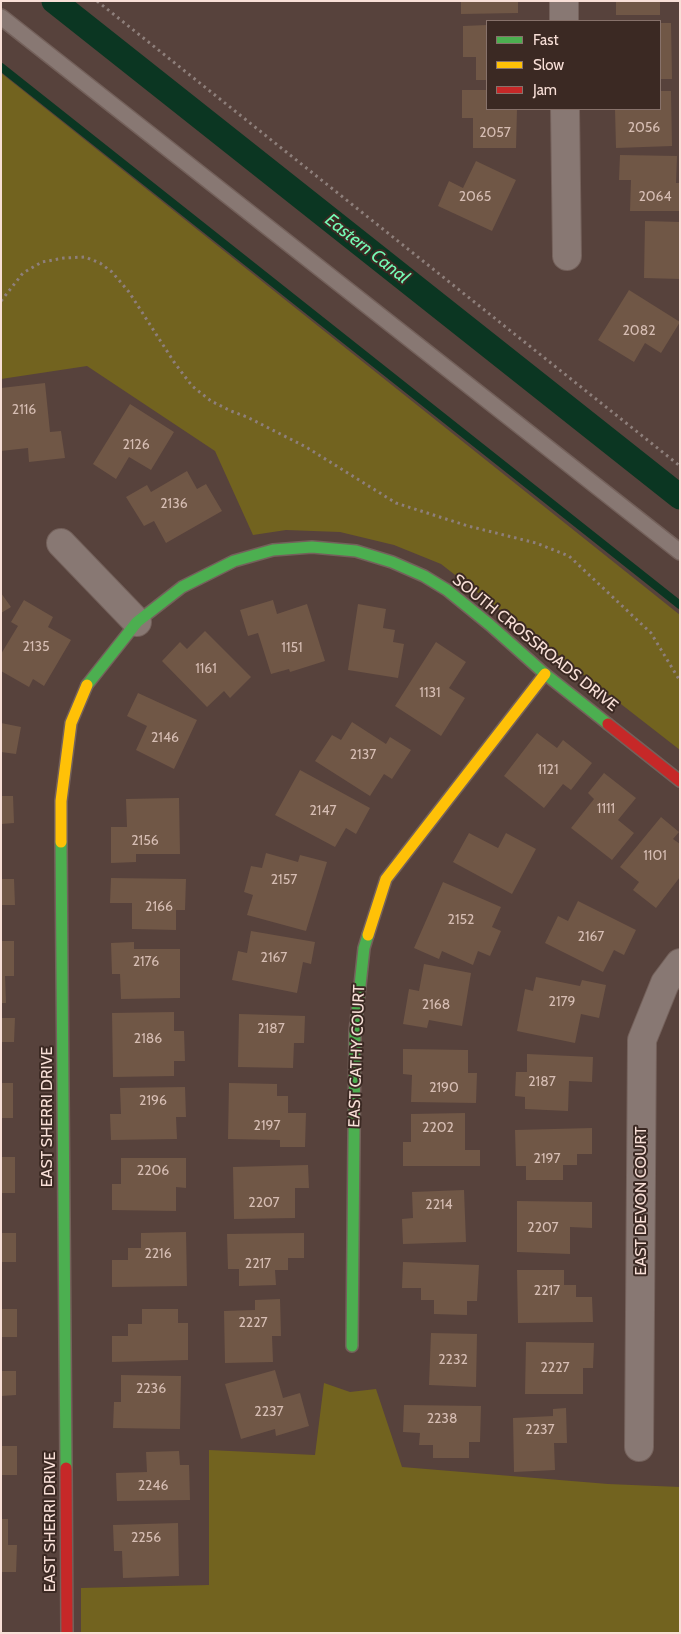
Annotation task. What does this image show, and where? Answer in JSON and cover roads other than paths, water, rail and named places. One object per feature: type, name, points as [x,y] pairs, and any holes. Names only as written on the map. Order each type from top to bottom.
[{"type":"street","points":[[564,1],[564,20]]},
{"type":"street","points":[[565,110],[567,256]]},
{"type":"street","points":[[62,543],[137,622]]},
{"type":"street","name":"SOUTH CROSSROADS DRIVE","points":[[137,622],[182,587],[234,561],[273,550],[312,547],[356,551],[392,562],[424,576],[447,590],[545,674],[680,781]]},
{"type":"street","name":"EAST SHERRI DRIVE","points":[[67,1633],[62,801],[65,762],[72,723],[88,682],[137,622]]},
{"type":"street","name":"EAST CATHY COURT","points":[[352,1346],[355,1032],[364,948],[386,879],[545,674]]},
{"type":"street","name":"EAST DEVON COURT","points":[[639,1447],[642,1040],[665,982],[680,964]]},
{"type":"lane","points":[[1,17],[680,552]]},
{"type":"waterway","name":"Eastern Canal","points":[[54,1],[680,497]]},
{"type":"waterway","points":[[1,67],[680,605]]}]
